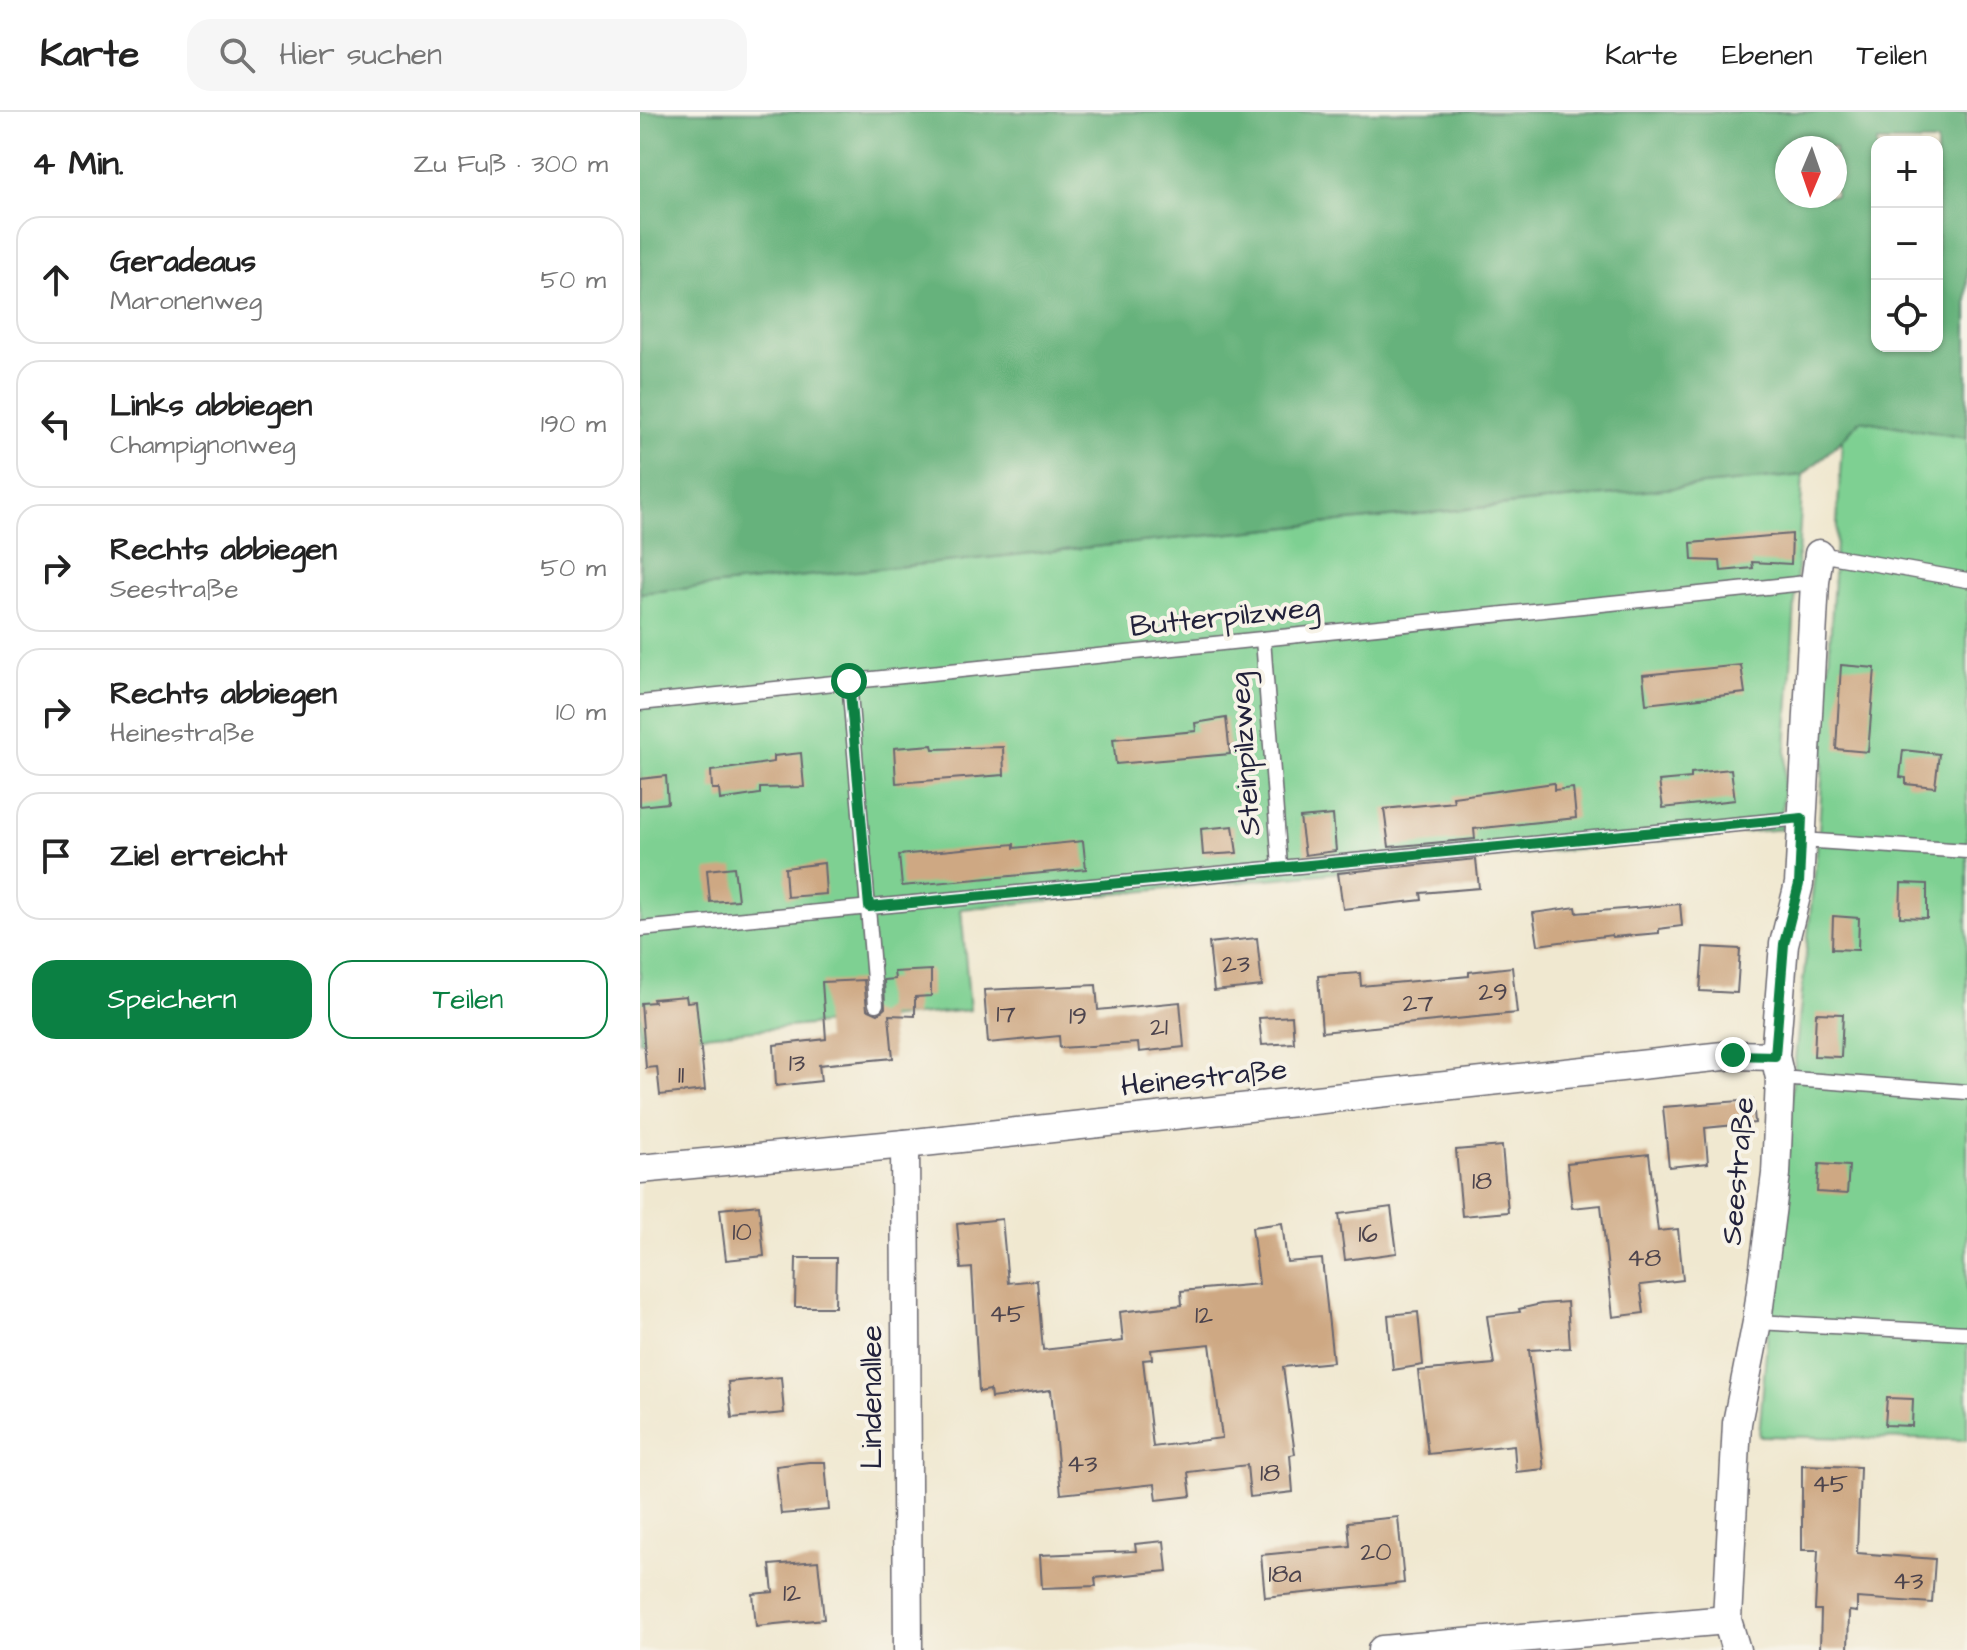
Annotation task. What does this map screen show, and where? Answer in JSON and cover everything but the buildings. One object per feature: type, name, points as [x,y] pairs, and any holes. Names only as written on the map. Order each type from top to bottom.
[{"type":"street","name":"Seestraße","points":[[1736,1650],[1727,1620],[1737,1423],[1757,1322],[1776,1174],[1784,944],[1799,884],[1817,568]]},
{"type":"street","name":"Heinestraße","points":[[640,1169],[905,1144],[1733,1055],[1778,1067]]},
{"type":"street","name":"Lindenallee","points":[[905,1144],[908,1650]]},
{"type":"street","points":[[1382,1650],[1727,1620]]},
{"type":"lane","name":"Butterpilzweg","points":[[640,703],[1263,639],[1817,568],[1967,580]]},
{"type":"lane","name":"Steinpilzweg","points":[[1263,639],[1280,866]]},
{"type":"lane","points":[[849,681],[876,1004]]},
{"type":"lane","points":[[640,929],[1280,866],[1802,829],[1967,851]]},
{"type":"lane","points":[[1778,1067],[1967,1092]]},
{"type":"lane","points":[[1757,1322],[1967,1333]]},
{"type":"green space","points":[[640,112],[1967,112],[1967,438],[1860,420],[1803,475],[640,593]]},
{"type":"green space","points":[[1860,420],[1967,438],[1967,1440],[1759,1436],[1773,1270],[1819,830],[1842,440]]},
{"type":"green space","points":[[1803,475],[1781,829],[961,909],[970,1010],[640,1041],[640,593]]},
{"type":"route","points":[[849,681],[869,907],[1802,818],[1799,884],[1784,944],[1775,1056],[1733,1055]]}]
